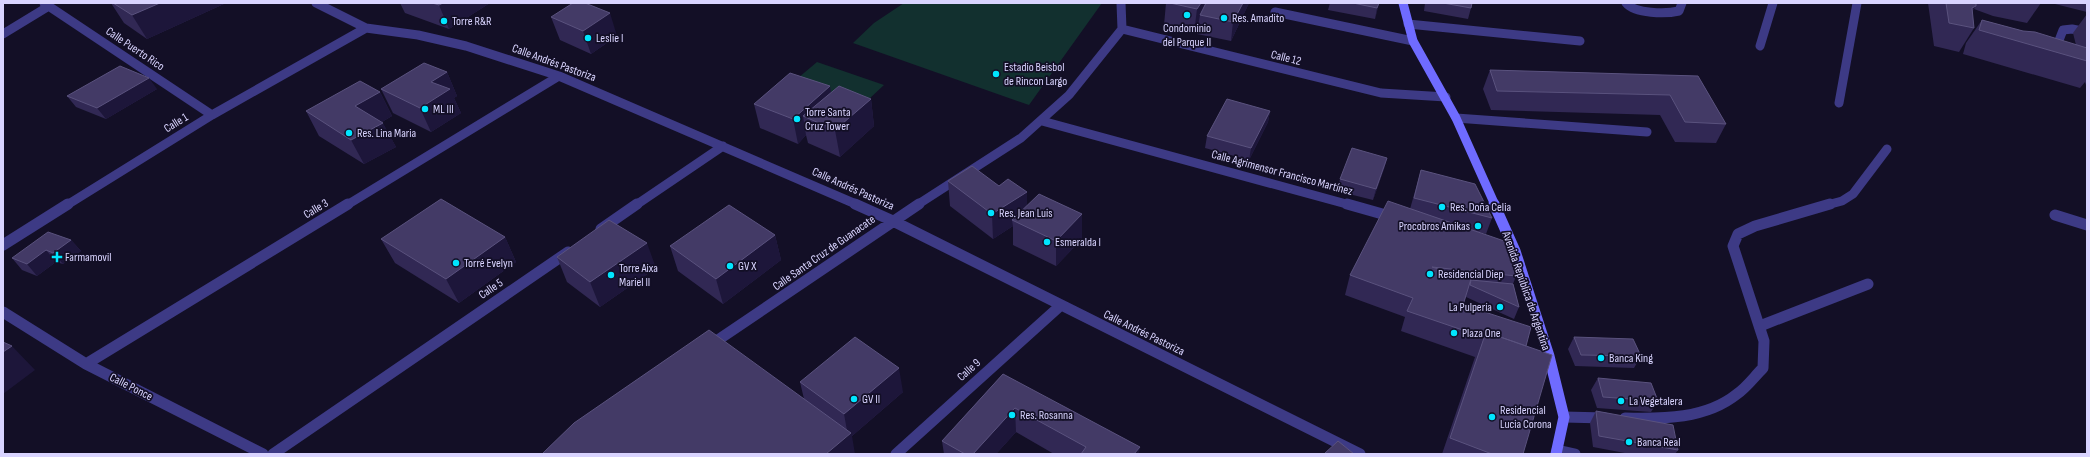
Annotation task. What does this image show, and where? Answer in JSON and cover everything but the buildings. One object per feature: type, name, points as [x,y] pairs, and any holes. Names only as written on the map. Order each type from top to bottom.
[{"type":"main road","name":"Avenida República de Argentina","points":[[1403,3],[1413,41],[1446,97],[1515,251],[1549,356],[1564,416],[1556,452]]},
{"type":"street","name":"Calle Andrés Pastoriza","points":[[318,3],[366,28],[418,35],[466,46],[559,76],[723,146],[893,221],[1060,306],[1360,454]]},
{"type":"street","points":[[1121,3],[1122,29]]},
{"type":"street","points":[[1626,3],[1626,5],[1635,8],[1669,15],[1679,12],[1682,3]]},
{"type":"street","points":[[1760,46],[1773,3]]},
{"type":"street","points":[[1839,103],[1857,3]]},
{"type":"street","points":[[3,34],[47,4]]},
{"type":"street","name":"Calle Puerto Rico","points":[[47,4],[212,115]]},
{"type":"street","points":[[1275,12],[1413,41]]},
{"type":"street","points":[[1408,24],[1580,41]]},
{"type":"street","name":"Calle 1","points":[[3,245],[212,115],[366,28]]},
{"type":"street","name":"Calle 12","points":[[1122,29],[1314,78],[1381,92],[1446,97]]},
{"type":"street","name":"Calle Santa Cruz de Guanacate","points":[[699,353],[778,301],[893,221],[1021,138],[1069,96],[1122,29]]},
{"type":"street","points":[[2043,40],[2059,47],[2063,30],[2072,29],[2087,32]]},
{"type":"street","name":"Calle 3","points":[[86,364],[559,76]]},
{"type":"street","points":[[1456,118],[1647,132]]},
{"type":"street","name":"Calle Agrimensor Francisco Martínez","points":[[1042,121],[1400,219]]},
{"type":"street","points":[[593,235],[723,146]]},
{"type":"street","points":[[1564,416],[1660,419],[1705,412],[1735,396],[1763,368],[1764,341],[1734,246],[1738,234],[1755,226],[1842,201],[1853,194],[1887,149]]},
{"type":"street","points":[[2055,215],[2087,225]]},
{"type":"street","name":"Calle 5","points":[[273,454],[580,244]]},
{"type":"street","points":[[1499,246],[1515,251]]},
{"type":"street","points":[[1760,326],[1868,284]]},
{"type":"street","name":"Calle 9","points":[[896,454],[1060,306]]},
{"type":"street","name":"Calle Ponce","points":[[3,312],[86,364],[263,454]]},
{"type":"street","points":[[1556,452],[1575,454]]},
{"type":"green space","name":"Estadio Beisbol de Rincon Largo","points":[[904,3],[1102,3],[1029,105],[853,43],[874,23]]},
{"type":"green space","points":[[817,62],[884,85],[854,113],[785,89]]},
{"type":"place","name":"Condominio del Parque II","points":[[1187,15]]},
{"type":"place","name":"Res. Amadito","points":[[1224,18]]},
{"type":"place","name":"Torre R&R","points":[[444,21]]},
{"type":"place","name":"Leslie I","points":[[588,38]]},
{"type":"place","name":"Estadio Beisbol de Rincon Largo","points":[[996,74]]},
{"type":"place","name":"ML III","points":[[425,109]]},
{"type":"place","name":"Torre Santa Cruz Tower","points":[[797,119]]},
{"type":"place","name":"Res. Lina Maria","points":[[349,133]]},
{"type":"place","name":"Res. Doña Celia","points":[[1442,207]]},
{"type":"place","name":"Res. Jean Luis","points":[[991,213]]},
{"type":"place","name":"Procobros Amikas","points":[[1478,226]]},
{"type":"place","name":"Esmeralda I","points":[[1047,242]]},
{"type":"place","name":"Farmamovil","points":[[57,257]]},
{"type":"place","name":"Torré Evelyn","points":[[456,263]]},
{"type":"place","name":"GV X","points":[[730,266]]},
{"type":"place","name":"Residencial Diep","points":[[1430,274]]},
{"type":"place","name":"Torre Aixa Mariel II","points":[[611,275]]},
{"type":"place","name":"La Pulpería","points":[[1500,307]]},
{"type":"place","name":"Plaza One","points":[[1454,333]]},
{"type":"place","name":"Banca King","points":[[1601,358]]},
{"type":"place","name":"GV II","points":[[854,399]]},
{"type":"place","name":"La Vegetalera","points":[[1621,401]]},
{"type":"place","name":"Res. Rosanna","points":[[1012,415]]},
{"type":"place","name":"Residencial Lucia Corona","points":[[1492,417]]},
{"type":"place","name":"Banca Real","points":[[1629,442]]}]
